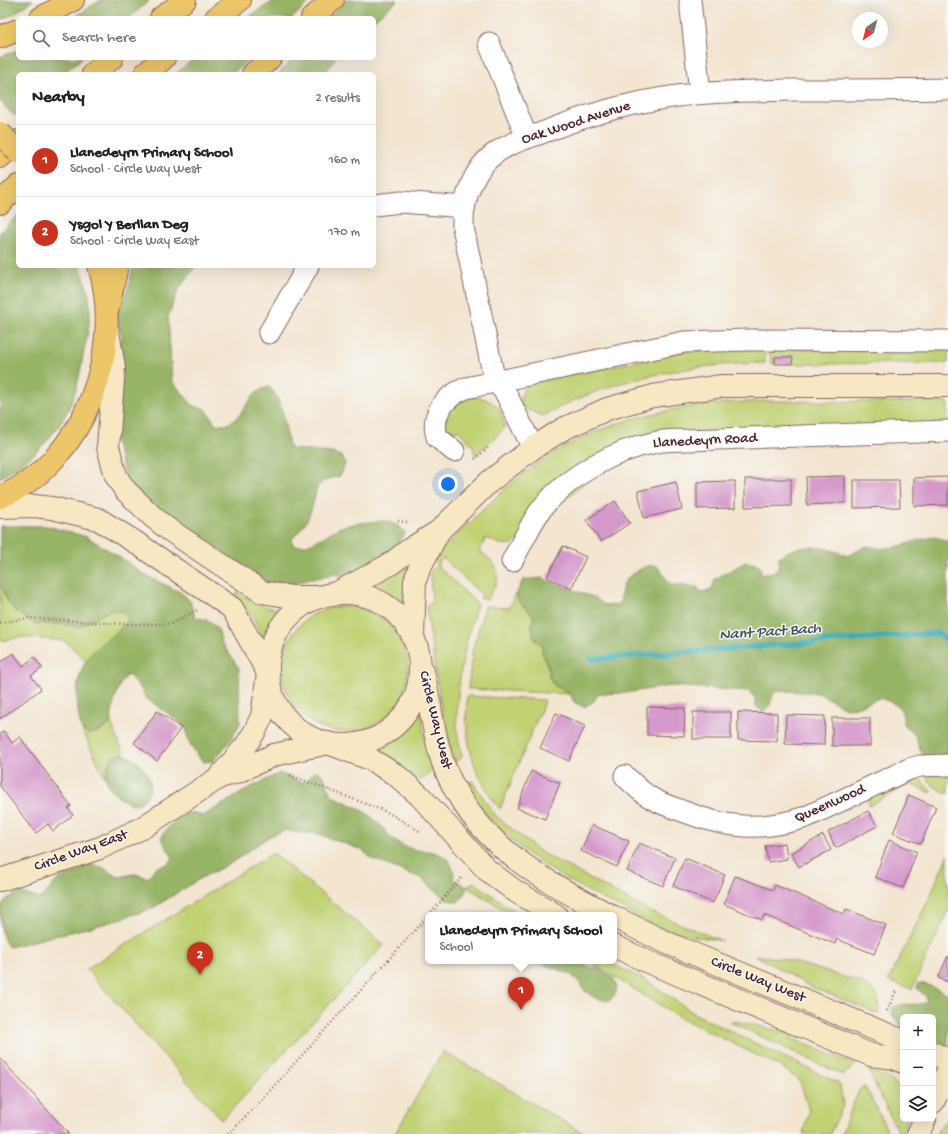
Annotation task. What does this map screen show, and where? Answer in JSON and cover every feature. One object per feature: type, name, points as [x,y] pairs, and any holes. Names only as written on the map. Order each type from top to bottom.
[{"type":"main road","points":[[45,16],[73,0]]},
{"type":"main road","points":[[164,16],[185,0]]},
{"type":"main road","points":[[219,16],[240,0]]},
{"type":"main road","points":[[314,16],[333,0]]},
{"type":"main road","points":[[0,37],[16,31]]},
{"type":"main road","points":[[95,72],[110,60]]},
{"type":"main road","points":[[147,72],[162,60]]},
{"type":"main road","points":[[255,72],[268,60]]},
{"type":"main road","points":[[0,133],[16,150]]},
{"type":"main road","points":[[0,157],[16,143]]},
{"type":"main road","points":[[0,203],[16,188]]},
{"type":"main road","points":[[100,268],[106,288],[108,318]]},
{"type":"main road","points":[[0,497],[26,483],[40,472],[63,448],[81,423],[93,396],[98,378],[117,268]]},
{"type":"street","points":[[690,0],[700,93]]},
{"type":"street","points":[[489,43],[527,138]]},
{"type":"street","name":"Oak Wood Avenue","points":[[496,382],[462,227],[464,207],[473,181],[490,157],[501,150],[527,138],[564,124],[609,110],[641,102],[700,93],[948,89]]},
{"type":"street","points":[[376,205],[401,202],[464,207]]},
{"type":"street","points":[[269,333],[307,268]]},
{"type":"street","points":[[108,318],[114,367],[108,447],[116,476],[125,490],[168,529],[262,592],[292,597],[327,596],[346,593],[371,598],[393,610],[404,622],[413,637]]},
{"type":"street","points":[[454,451],[437,437],[434,423],[438,410],[444,401],[453,393],[466,388],[684,342],[741,340],[948,341]]},
{"type":"street","points":[[496,382],[505,392],[533,448]]},
{"type":"street","points":[[327,596],[388,566],[410,549],[439,530],[489,482],[533,448],[563,429],[607,409],[653,396],[685,390],[742,386],[948,386]]},
{"type":"street","name":"Llanedeyrn Road","points":[[512,561],[542,509],[558,492],[577,475],[628,449],[658,442],[673,441],[948,431]]},
{"type":"street","points":[[0,507],[34,506],[57,508],[80,513],[110,526],[232,608],[268,673],[274,697],[286,718],[305,734],[370,759],[396,775],[420,796],[487,870],[515,891],[551,912]]},
{"type":"street","points":[[413,637],[415,581],[419,569],[439,530]]},
{"type":"street","name":"Circle Way East","points":[[220,777],[245,747],[262,716],[271,649],[281,626],[298,608],[327,596]]},
{"type":"street","name":"Circle Way West","points":[[413,637],[421,661],[438,748],[455,789],[472,818],[515,859],[578,898],[604,912]]},
{"type":"street","points":[[328,743],[353,745],[377,738],[398,723],[412,703],[419,684],[421,661]]},
{"type":"street","name":"Circle Way East","points":[[0,880],[100,848],[142,828],[220,777],[237,772],[274,756],[328,743]]},
{"type":"street","name":"Queenwood","points":[[625,776],[648,796],[675,808],[727,825],[749,827],[771,826],[791,822],[812,814],[909,769],[920,766],[948,765]]},
{"type":"street","name":"Circle Way West","points":[[617,918],[665,942],[900,1040]]},
{"type":"street","name":"Circle Way West","points":[[617,947],[648,962],[871,1055],[894,1058],[900,1061]]},
{"type":"street","points":[[871,1055],[900,1074]]},
{"type":"street","points":[[936,1059],[944,1073],[936,1094]]},
{"type":"street","points":[[936,1110],[948,1105]]},
{"type":"street","points":[[918,1134],[924,1122]]},
{"type":"path","points":[[476,459],[490,446]]},
{"type":"path","points":[[398,521],[407,522]]},
{"type":"path","points":[[0,623],[27,618],[124,624],[171,624],[198,610]]},
{"type":"path","points":[[285,775],[300,777],[387,812],[424,833]]},
{"type":"path","points":[[432,912],[467,872]]},
{"type":"path","points":[[228,1134],[257,1105],[425,919]]},
{"type":"path","points":[[884,1017],[896,991]]},
{"type":"green space","points":[[0,0],[33,0],[14,14],[0,20]]},
{"type":"green space","points":[[101,0],[150,0],[131,16],[76,16]]},
{"type":"green space","points":[[275,0],[312,0],[294,16],[250,16]]},
{"type":"green space","points":[[346,0],[398,0],[376,18],[376,16],[330,16]]},
{"type":"green space","points":[[16,51],[16,60],[80,60],[65,72],[16,72],[16,114],[14,116],[0,101],[0,57]]},
{"type":"green space","points":[[192,60],[248,60],[234,72],[178,72]]},
{"type":"green space","points":[[292,60],[334,60],[326,72],[280,72]]},
{"type":"green space","points":[[16,217],[16,268],[81,268],[87,286],[90,305],[90,318],[78,380],[68,411],[53,434],[34,454],[12,471],[0,478],[0,232]]},
{"type":"green space","points":[[133,268],[194,268],[178,290],[168,317],[172,381],[193,406],[206,409],[215,424],[226,425],[238,417],[256,393],[269,387],[278,400],[281,408],[290,449],[332,453],[342,456],[345,464],[340,476],[331,478],[321,483],[318,487],[306,522],[292,539],[293,545],[299,546],[312,543],[341,527],[384,521],[396,525],[405,533],[393,553],[376,566],[344,577],[335,574],[284,585],[266,581],[142,497],[127,481],[114,437],[118,350],[122,337],[116,314],[129,286]]},
{"type":"green space","points":[[761,349],[765,354],[765,363],[707,366],[650,376],[595,392],[543,416],[522,407],[522,393],[531,383],[690,350]]},
{"type":"green space","points":[[773,349],[948,349],[948,363],[792,364],[792,357],[775,357],[775,364],[771,363],[770,354]]},
{"type":"green space","points":[[469,397],[477,397],[495,404],[502,414],[504,421],[504,429],[475,456],[473,446],[459,431],[445,428],[447,409]]},
{"type":"green space","points":[[739,402],[948,402],[948,423],[628,445],[512,545],[500,544],[486,538],[479,551],[487,556],[493,563],[496,567],[498,576],[487,600],[480,598],[483,596],[443,558],[437,565],[433,561],[443,549],[486,506],[520,476],[560,449],[588,435],[617,424],[646,415],[676,409]]},
{"type":"green space","points":[[0,526],[47,526],[87,537],[126,561],[141,573],[180,592],[190,601],[195,617],[210,621],[219,631],[221,642],[239,668],[240,723],[230,741],[213,761],[203,762],[194,751],[188,739],[187,730],[180,722],[146,698],[141,689],[128,674],[120,684],[112,711],[111,723],[100,731],[89,734],[82,730],[78,710],[77,689],[82,670],[86,661],[97,647],[117,633],[129,619],[122,611],[111,610],[79,627],[61,624],[35,624],[15,611],[7,600],[0,583]]},
{"type":"green space","points":[[935,537],[948,541],[948,757],[923,756],[915,735],[903,724],[902,713],[898,706],[880,698],[856,707],[846,708],[818,693],[786,691],[774,692],[769,708],[763,712],[756,707],[755,698],[750,691],[670,686],[624,693],[598,694],[593,702],[584,707],[574,702],[570,694],[554,685],[549,677],[549,669],[542,652],[542,645],[538,642],[533,633],[532,625],[534,617],[517,598],[519,588],[523,580],[541,578],[595,598],[606,606],[620,604],[626,580],[633,574],[648,566],[657,566],[670,584],[697,587],[701,592],[712,590],[715,579],[746,562],[759,565],[762,575],[778,570],[779,557],[795,549],[804,547],[822,548],[847,556],[867,546],[882,549]]},
{"type":"green space","points":[[410,560],[413,562],[406,576],[403,602],[373,583]]},
{"type":"green space","points":[[437,565],[477,604],[465,650],[459,683],[457,729],[462,757],[455,762],[449,744],[441,705],[426,606],[432,602],[430,572]]},
{"type":"green space","points":[[0,583],[35,624],[61,624],[79,627],[111,610],[122,611],[129,619],[96,650],[87,662],[65,641],[21,637],[0,641]]},
{"type":"green space","points":[[238,592],[258,604],[281,609],[271,621],[262,639],[255,621],[235,596]]},
{"type":"green space","points":[[516,593],[519,601],[534,617],[531,626],[535,640],[542,645],[549,677],[570,694],[468,689],[472,653],[485,606],[509,608]]},
{"type":"green space","points":[[339,606],[351,606],[369,610],[390,624],[404,645],[408,669],[404,693],[390,714],[369,728],[351,732],[339,732],[321,728],[300,714],[286,693],[282,675],[282,663],[286,645],[300,624],[321,610]]},
{"type":"green space","points":[[467,696],[545,700],[500,809],[490,796],[476,770],[467,728]]},
{"type":"green space","points":[[421,711],[424,733],[434,769],[420,781],[378,750],[397,739]]},
{"type":"green space","points":[[111,723],[124,754],[114,756],[107,766],[105,778],[82,730],[89,734],[100,731]]},
{"type":"green space","points":[[124,754],[139,764],[149,777],[149,792],[145,799],[136,805],[127,802],[114,793],[109,787],[107,780],[109,765],[114,756]]},
{"type":"green space","points":[[317,771],[324,776],[331,795],[369,815],[395,841],[411,849],[437,853],[447,859],[454,873],[454,879],[467,887],[464,896],[458,902],[446,900],[421,878],[372,859],[362,850],[316,833],[301,833],[285,830],[268,837],[233,862],[203,877],[151,909],[107,923],[9,947],[6,943],[1,928],[1,908],[4,902],[12,896],[20,892],[39,899],[57,881],[89,864],[102,867],[117,877],[135,874],[148,878],[155,868],[168,864],[173,858],[161,838],[170,825],[179,817],[189,813],[195,813],[203,816],[253,786],[280,773],[300,782],[307,781],[311,775]]},
{"type":"green space","points":[[948,773],[948,794],[933,786],[925,775]]},
{"type":"green space","points":[[917,776],[931,791],[931,793],[910,784],[869,806],[868,798]]},
{"type":"green space","points":[[472,781],[496,816],[539,851],[649,911],[722,941],[684,934],[662,928],[583,888],[544,865],[509,838],[493,822],[464,784]]},
{"type":"green space","points":[[273,853],[384,945],[222,1120],[86,969]]},
{"type":"green space","points":[[948,854],[948,911],[912,989],[888,981],[927,903]]},
{"type":"green space","points":[[473,882],[517,912],[508,912],[467,887]]},
{"type":"green space","points":[[755,955],[784,959],[864,983],[875,992],[877,996],[879,1004],[878,1014],[809,986]]},
{"type":"green space","points":[[543,964],[582,964],[599,969],[613,978],[617,987],[615,995],[608,1001],[595,998],[584,990],[579,982],[570,974]]},
{"type":"green space","points":[[593,964],[612,964],[644,979],[695,1014],[838,1083],[840,1085],[843,1106],[830,1134],[803,1134],[809,1111],[800,1081],[783,1068],[683,1019]]},
{"type":"green space","points":[[918,983],[928,985],[948,994],[948,1046],[936,1040],[936,1014],[900,1014],[900,1024],[893,1016],[892,1008],[906,1004],[922,1004],[927,1002],[926,996],[917,989]]},
{"type":"green space","points":[[736,1021],[793,1034],[791,1038],[856,1065],[843,1075],[730,1022]]},
{"type":"green space","points":[[443,1051],[585,1134],[395,1134]]},
{"type":"green space","points":[[868,1070],[884,1076],[894,1082],[900,1089],[900,1122],[907,1122],[901,1134],[899,1134]]},
{"type":"green space","points":[[864,1086],[886,1128],[886,1133],[841,1134],[859,1090]]},
{"type":"green space","points":[[948,1116],[948,1134],[936,1134],[942,1124],[947,1120],[946,1117]]},
{"type":"building","points":[[775,357],[793,357],[792,364],[775,364]]},
{"type":"building","points":[[845,476],[845,503],[807,505],[806,477]]},
{"type":"building","points":[[948,477],[948,505],[914,506],[914,478]]},
{"type":"building","points":[[745,479],[791,479],[791,506],[745,507]]},
{"type":"building","points":[[854,480],[899,480],[900,507],[854,508]]},
{"type":"building","points":[[735,481],[735,508],[697,509],[697,482]]},
{"type":"building","points":[[676,482],[682,509],[644,518],[638,491]]},
{"type":"building","points":[[615,501],[630,523],[601,542],[586,520]]},
{"type":"building","points":[[563,546],[586,557],[571,589],[547,577]]},
{"type":"building","points":[[13,653],[23,666],[34,657],[42,668],[31,676],[41,689],[0,719],[0,663]]},
{"type":"building","points":[[647,707],[685,708],[684,736],[647,735]]},
{"type":"building","points":[[157,711],[181,728],[157,761],[134,743]]},
{"type":"building","points":[[693,712],[731,712],[731,739],[693,739]]},
{"type":"building","points":[[738,712],[777,713],[777,741],[738,740]]},
{"type":"building","points":[[556,713],[585,726],[569,761],[540,748]]},
{"type":"building","points":[[786,715],[825,716],[824,745],[785,744]]},
{"type":"building","points":[[832,718],[870,718],[870,746],[832,746]]},
{"type":"building","points":[[4,731],[12,743],[20,737],[71,806],[68,808],[73,815],[53,831],[48,824],[36,833],[0,786],[0,734]]},
{"type":"building","points":[[531,771],[560,783],[545,819],[517,808]]},
{"type":"building","points":[[909,795],[936,807],[921,844],[893,833]]},
{"type":"building","points":[[868,811],[877,826],[836,848],[828,832]]},
{"type":"building","points":[[592,825],[629,841],[617,867],[581,851]]},
{"type":"building","points":[[823,835],[831,850],[799,867],[791,853]]},
{"type":"building","points":[[889,840],[917,852],[903,888],[875,877]]},
{"type":"building","points":[[639,843],[675,858],[663,886],[627,871]]},
{"type":"building","points":[[785,843],[787,859],[768,862],[765,846]]},
{"type":"building","points":[[685,858],[725,875],[713,903],[673,886]]},
{"type":"building","points":[[735,876],[773,890],[775,885],[844,914],[846,909],[886,925],[874,954],[837,939],[835,944],[764,915],[762,920],[724,904]]},
{"type":"building","points":[[948,956],[948,982],[938,978]]},
{"type":"building","points":[[0,1058],[69,1134],[0,1134]]},
{"type":"waterway","name":"Nant Pact Bach","points":[[591,659],[939,633],[948,641]]},
{"type":"place","name":"Ysgol Y Berllan Deg","points":[[200,975]]},
{"type":"place","name":"Llanedeyrn Primary School","points":[[521,1010]]}]
